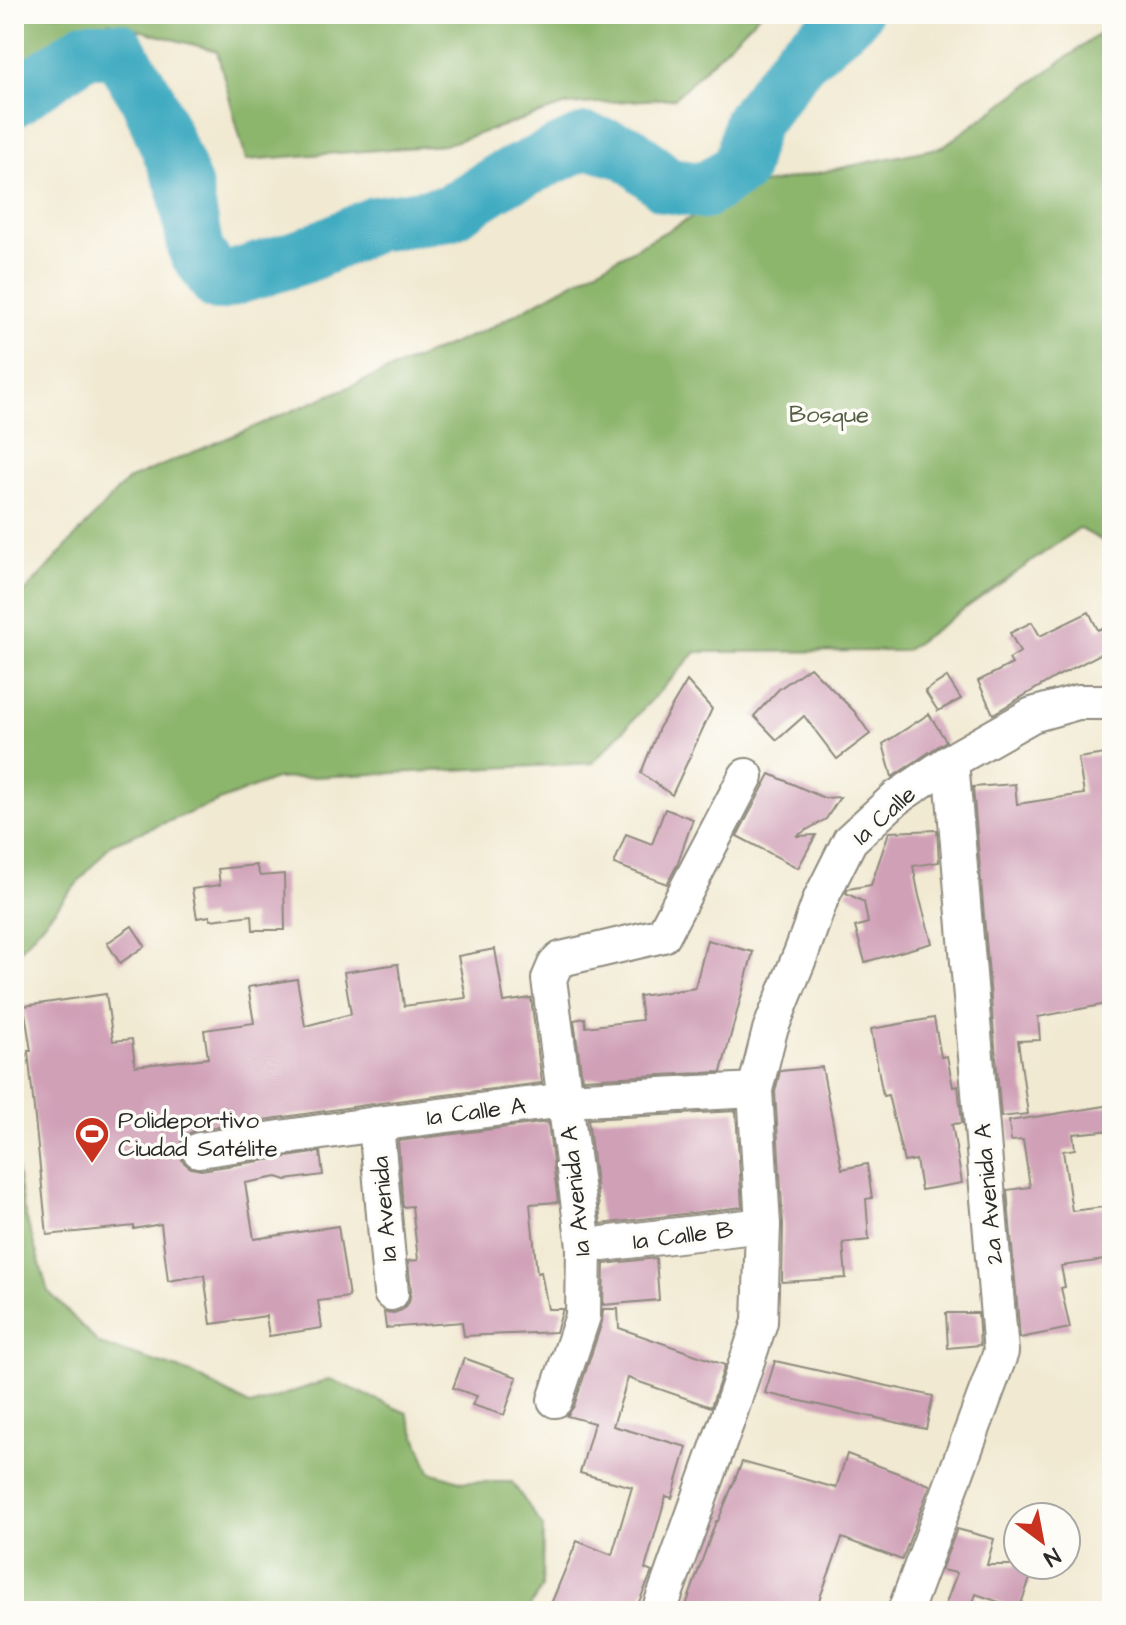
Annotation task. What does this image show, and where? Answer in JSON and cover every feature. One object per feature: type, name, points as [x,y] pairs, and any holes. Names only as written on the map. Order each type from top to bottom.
[{"type":"street","name":"1a Calle","points":[[755,1090],[770,1030],[821,898],[850,840],[896,798],[951,761],[1032,715],[1078,702],[1112,702]]},
{"type":"street","name":"2a Avenida A","points":[[905,1611],[1001,1352],[951,761]]},
{"type":"street","name":"1a Avenida A","points":[[555,1400],[583,1316],[584,1246],[549,979],[561,959],[663,935],[746,776]]},
{"type":"street","name":"1a Calle A","points":[[199,1150],[565,1100],[755,1090]]},
{"type":"street","points":[[659,1611],[760,1322],[763,1225],[755,1090]]},
{"type":"street","name":"1a Avenida","points":[[376,1124],[391,1293]]},
{"type":"street","name":"1a Calle B","points":[[603,1244],[763,1225]]},
{"type":"green space","points":[[14,14],[760,14],[675,98],[567,105],[444,145],[246,160],[217,51],[109,22],[14,70]]},
{"type":"green space","name":"Bosque","points":[[1112,25],[1112,546],[1079,528],[905,651],[696,652],[593,763],[275,779],[111,844],[14,957],[14,604],[127,480],[490,328],[745,188],[942,147]]},
{"type":"green space","points":[[14,1152],[22,1204],[48,1291],[99,1344],[191,1373],[251,1406],[330,1379],[407,1413],[430,1472],[463,1482],[512,1482],[543,1527],[542,1588],[527,1611],[14,1611]]},
{"type":"building","points":[[1089,612],[1098,630],[1112,624],[1112,648],[993,714],[978,681],[1012,664],[1009,659],[1020,652],[1010,633],[1032,622],[1040,636]]},
{"type":"building","points":[[810,667],[854,711],[870,734],[837,759],[804,716],[777,740],[754,716],[779,689]]},
{"type":"building","points":[[947,677],[961,699],[938,711],[925,691]]},
{"type":"building","points":[[687,681],[712,709],[672,795],[641,773],[659,728]]},
{"type":"building","points":[[929,714],[946,741],[892,777],[883,744]]},
{"type":"building","points":[[1112,753],[1112,1003],[1038,1017],[1040,1040],[1018,1041],[1028,1114],[1001,1117],[973,787],[1015,784],[1017,804],[1084,794],[1078,758]]},
{"type":"building","points":[[770,774],[824,798],[840,797],[826,819],[796,836],[816,835],[798,868],[737,836]]},
{"type":"building","points":[[665,809],[693,819],[667,884],[614,864],[626,834],[652,844]]},
{"type":"building","points":[[937,830],[939,862],[913,866],[932,943],[865,962],[855,927],[868,923],[864,902],[846,893],[848,889],[871,885],[889,832]]},
{"type":"building","points":[[256,865],[260,876],[284,874],[285,930],[253,930],[252,915],[210,920],[210,916],[197,918],[192,889],[220,885],[218,869]]},
{"type":"building","points":[[132,926],[145,946],[120,963],[107,943]]},
{"type":"building","points":[[707,940],[753,952],[721,1072],[582,1079],[574,1020],[585,1018],[586,1027],[642,1020],[639,996],[695,988]]},
{"type":"building","points":[[495,949],[504,1002],[531,998],[542,1083],[196,1130],[187,1134],[181,1142],[179,1152],[183,1162],[201,1170],[320,1152],[323,1175],[286,1180],[277,1177],[245,1183],[254,1239],[338,1226],[349,1297],[318,1301],[322,1328],[269,1336],[266,1316],[211,1324],[204,1275],[168,1281],[161,1224],[47,1235],[28,1051],[31,1051],[24,1006],[106,994],[113,1041],[132,1039],[135,1066],[208,1058],[204,1030],[254,1023],[248,987],[297,979],[305,1026],[351,1014],[344,972],[398,964],[404,1006],[466,998],[458,956]]},
{"type":"building","points":[[934,1018],[941,1057],[947,1056],[953,1087],[958,1086],[962,1123],[952,1124],[962,1183],[921,1190],[916,1160],[904,1162],[888,1095],[883,1096],[871,1029]]},
{"type":"building","points":[[822,1067],[842,1169],[867,1164],[872,1198],[866,1199],[869,1240],[843,1243],[846,1278],[782,1282],[783,1224],[775,1092],[780,1071]]},
{"type":"building","points":[[1112,1105],[1112,1130],[1073,1134],[1075,1149],[1063,1151],[1072,1211],[1112,1206],[1112,1259],[1061,1266],[1065,1287],[1061,1288],[1070,1328],[1020,1338],[1007,1190],[1030,1187],[1023,1140],[1011,1141],[1009,1121]]},
{"type":"building","points":[[736,1111],[742,1207],[601,1224],[588,1119]]},
{"type":"building","points":[[548,1122],[558,1202],[530,1204],[537,1273],[541,1272],[548,1309],[563,1309],[556,1332],[464,1336],[462,1322],[386,1328],[384,1312],[402,1310],[409,1302],[408,1261],[418,1260],[412,1206],[403,1207],[398,1141]]},
{"type":"building","points":[[656,1258],[659,1300],[603,1305],[604,1264]]},
{"type":"building","points":[[603,1309],[618,1309],[619,1328],[725,1365],[711,1407],[628,1378],[613,1426],[687,1447],[672,1498],[666,1496],[645,1569],[652,1572],[635,1611],[548,1611],[577,1541],[612,1555],[632,1487],[580,1473],[594,1423],[567,1416],[574,1406],[602,1322]]},
{"type":"building","points":[[946,1313],[978,1313],[980,1345],[948,1348]]},
{"type":"building","points":[[464,1358],[517,1377],[504,1415],[472,1405],[477,1396],[453,1388]]},
{"type":"building","points":[[775,1361],[933,1396],[926,1429],[765,1393]]},
{"type":"building","points":[[847,1454],[930,1485],[902,1560],[842,1538],[815,1611],[684,1611],[716,1521],[742,1462],[836,1488]]},
{"type":"building","points":[[957,1529],[994,1539],[987,1565],[1002,1565],[1002,1581],[1029,1581],[1019,1609],[976,1594],[970,1611],[943,1611],[957,1573],[941,1570]]},
{"type":"waterway","points":[[14,99],[85,50],[118,50],[148,99],[184,185],[196,251],[218,283],[306,255],[375,224],[449,213],[503,179],[586,141],[629,153],[667,185],[704,191],[740,168],[751,123],[800,59],[853,14]]},
{"type":"place","name":"Polideportivo Ciudad Satélite","points":[[92,1165]]}]
